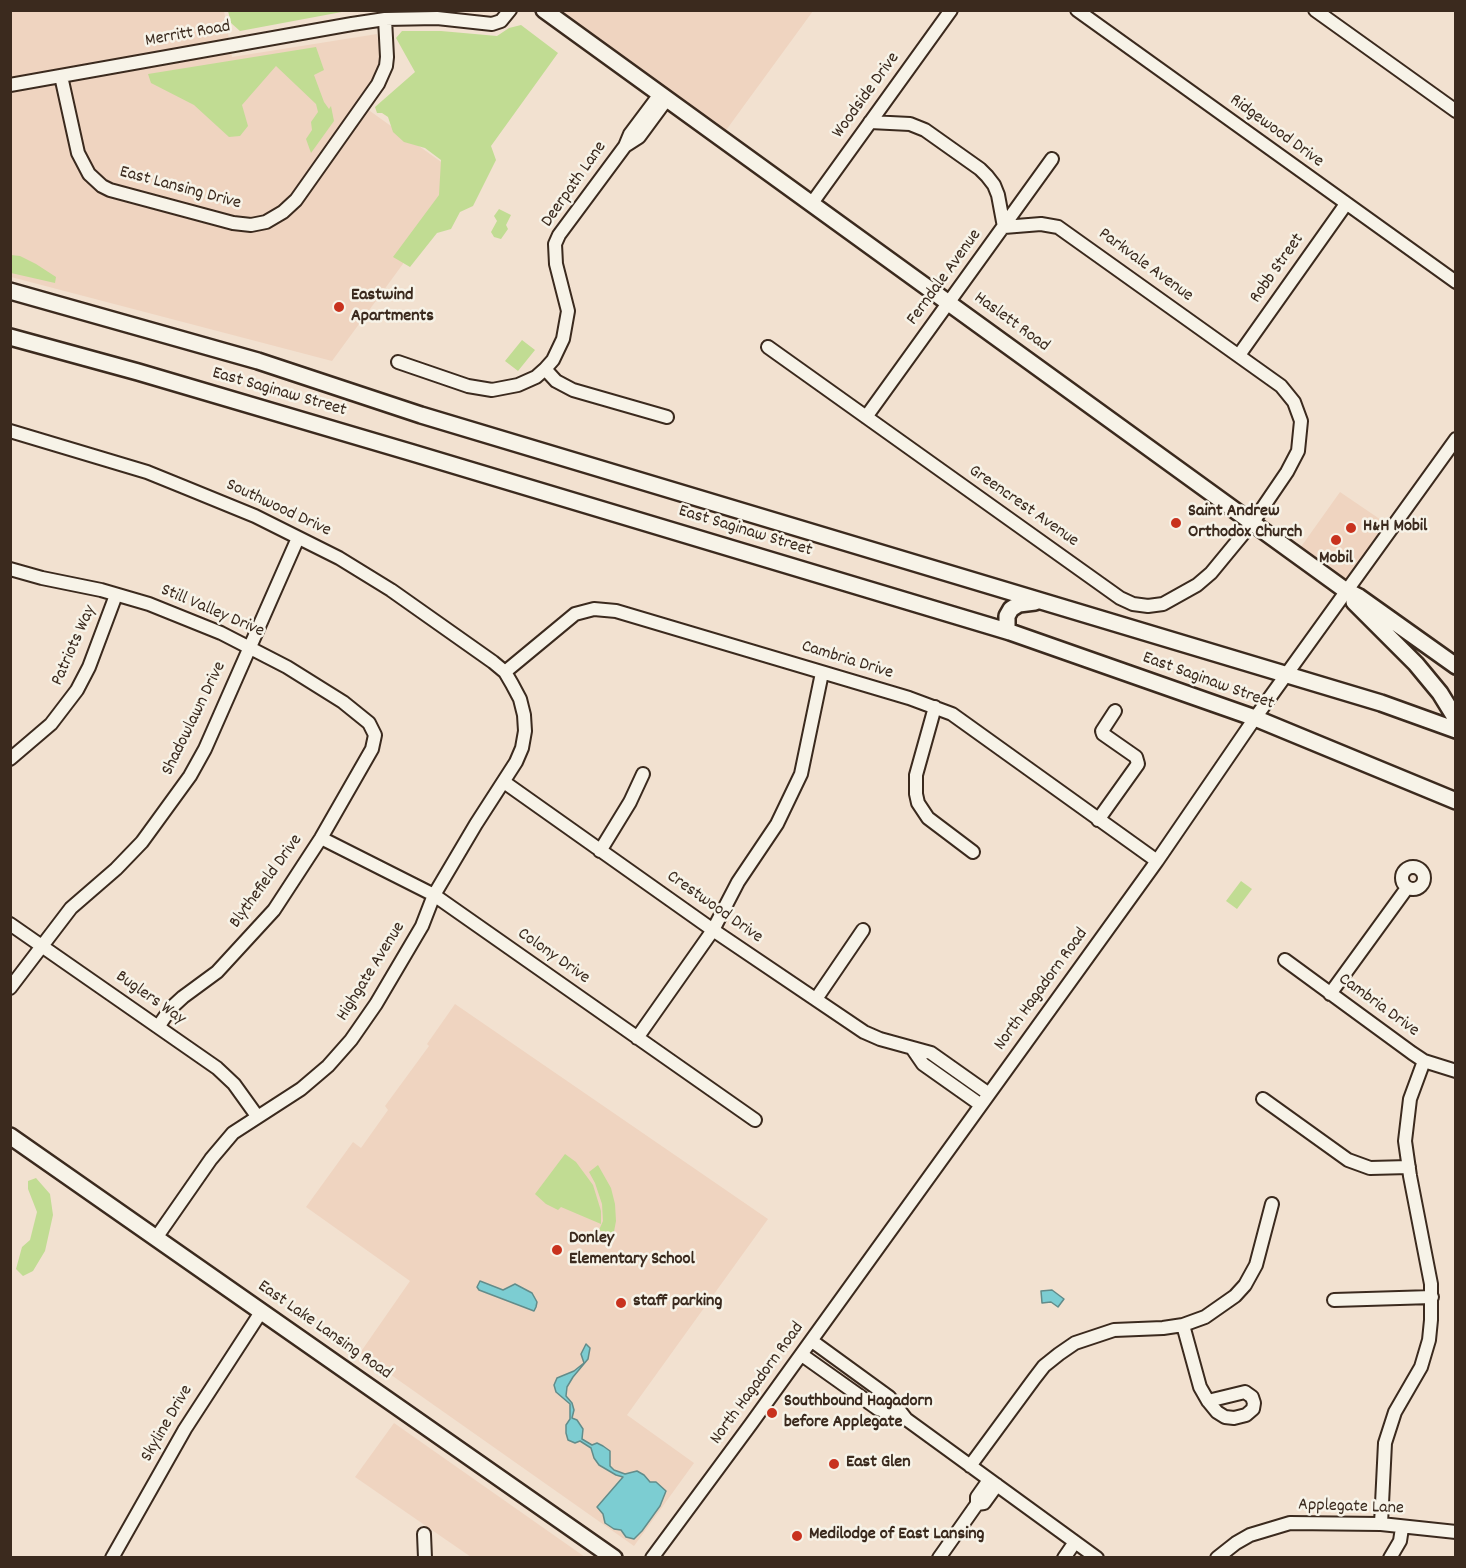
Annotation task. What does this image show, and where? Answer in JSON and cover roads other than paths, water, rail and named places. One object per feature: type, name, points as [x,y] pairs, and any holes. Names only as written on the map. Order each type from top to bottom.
[{"type":"main road","name":"Haslett Road","points":[[544,10],[1345,590],[1359,597],[1455,666]]},
{"type":"main road","name":"East Saginaw Street","points":[[10,291],[258,361],[421,415],[1381,702],[1455,730]]},
{"type":"main road","name":"East Saginaw Street","points":[[10,337],[413,453],[1010,632],[1255,718],[1455,801]]},
{"type":"main road","points":[[1345,590],[1416,664],[1440,693],[1455,718]]},
{"type":"main road","points":[[1010,632],[1007,628],[1007,616],[1011,609],[1018,604],[1038,601]]},
{"type":"main road","name":"East Lake Lansing Road","points":[[10,1136],[614,1557]]},
{"type":"street","name":"Merritt Road","points":[[10,85],[385,19],[437,18],[492,24],[501,21],[510,10]]},
{"type":"street","name":"Woodside Drive","points":[[812,203],[951,10]]},
{"type":"street","name":"Ridgewood Drive","points":[[1077,10],[1455,282]]},
{"type":"street","points":[[1316,10],[1455,111]]},
{"type":"street","name":"East Lansing Drive","points":[[61,76],[78,153],[89,174],[102,186],[233,224],[251,225],[266,222],[283,212],[296,200],[378,84],[386,66],[387,57],[385,19]]},
{"type":"street","name":"Deerpath Lane","points":[[398,362],[468,386],[492,390],[518,385],[536,377],[545,369],[553,360],[563,339],[568,311],[556,264],[555,244],[625,146],[639,137],[663,96]]},
{"type":"street","points":[[870,122],[910,124],[925,130],[980,169],[994,185],[1004,227]]},
{"type":"street","name":"Ferndale Avenue","points":[[866,417],[1052,159]]},
{"type":"street","name":"Robb Street","points":[[1239,355],[1346,204]]},
{"type":"street","name":"Parkvale Avenue","points":[[1004,227],[1041,224],[1058,227],[1281,386],[1294,402],[1301,421],[1298,451],[1287,472],[1253,522]]},
{"type":"street","name":"Greencrest Avenue","points":[[768,347],[1111,591],[1133,604],[1148,606],[1163,603],[1197,585],[1211,573],[1253,522]]},
{"type":"street","points":[[545,369],[556,381],[573,390],[667,417]]},
{"type":"street","name":"Southwood Drive","points":[[10,431],[147,472],[255,516],[339,558],[391,590],[505,672]]},
{"type":"street","name":"North Hagadorn Road","points":[[652,1557],[812,1341],[1157,861],[1345,590],[1454,446]]},
{"type":"street","name":"Shadowlawn Drive","points":[[10,988],[71,908],[116,869],[173,801],[205,749],[298,538]]},
{"type":"street","name":"Still Valley Drive","points":[[10,569],[116,595],[191,620],[250,647],[343,702],[369,723],[375,735]]},
{"type":"street","name":"Patriots Way","points":[[10,759],[51,724],[77,690],[89,667],[116,595]]},
{"type":"street","name":"Cambria Drive","points":[[505,672],[575,614],[604,609],[952,714],[1157,861]]},
{"type":"street","name":"Highgate Avenue","points":[[156,1238],[233,1133],[301,1089],[328,1066],[351,1040],[376,1004],[422,926],[434,895],[476,824],[504,783],[522,748],[525,731],[520,699],[505,672]]},
{"type":"street","points":[[637,1038],[713,930],[738,882],[777,824],[801,774],[822,673]]},
{"type":"street","points":[[935,707],[916,775],[918,804],[928,818],[973,852]]},
{"type":"street","points":[[1098,820],[1138,764],[1136,757],[1103,734],[1102,731],[1115,711]]},
{"type":"street","name":"Blythefield Drive","points":[[158,1026],[171,1008],[217,972],[255,932],[296,879],[372,749],[375,735]]},
{"type":"street","points":[[600,851],[644,774]]},
{"type":"street","name":"Crestwood Drive","points":[[504,783],[713,930],[864,1032],[880,1039],[931,1053],[989,1094]]},
{"type":"street","name":"Colony Drive","points":[[321,838],[434,895],[755,1120]]},
{"type":"street","points":[[1330,994],[1407,888]]},
{"type":"street","name":"Buglers Way","points":[[10,924],[217,1068],[234,1084],[257,1116]]},
{"type":"street","points":[[816,999],[863,930]]},
{"type":"street","name":"Cambria Drive","points":[[1285,960],[1424,1061],[1455,1071]]},
{"type":"street","points":[[912,1048],[923,1064],[981,1105]]},
{"type":"street","points":[[1381,1524],[1385,1443],[1395,1412],[1415,1380],[1425,1356],[1431,1320],[1431,1284],[1406,1142],[1410,1099],[1424,1061]]},
{"type":"street","points":[[1263,1099],[1348,1160],[1370,1167],[1409,1167]]},
{"type":"street","points":[[970,1466],[1044,1366],[1075,1343],[1114,1330],[1183,1325],[1205,1317],[1224,1305],[1245,1286],[1261,1253],[1272,1204]]},
{"type":"street","points":[[1334,1300],[1432,1297]]},
{"type":"street","name":"Skyline Drive","points":[[112,1557],[185,1429],[261,1312]]},
{"type":"street","points":[[1183,1325],[1200,1387],[1208,1401]]},
{"type":"street","points":[[812,1341],[889,1397],[906,1419],[1097,1557]]},
{"type":"street","points":[[802,1354],[878,1409],[906,1419]]},
{"type":"street","points":[[939,1557],[977,1504],[977,1497],[993,1482]]},
{"type":"street","name":"Applegate Lane","points":[[1217,1557],[1250,1535],[1290,1524],[1381,1524],[1455,1532]]},
{"type":"street","points":[[1390,1557],[1400,1541],[1402,1528]]},
{"type":"street","points":[[424,1534],[425,1557]]},
{"type":"street","points":[[1064,1557],[1075,1542]]},
{"type":"water","points":[[480,1281],[503,1290],[515,1284],[532,1293],[537,1302],[534,1311],[479,1290],[477,1287]]},
{"type":"water","points":[[1052,1290],[1064,1299],[1058,1307],[1051,1302],[1042,1303],[1041,1291]]},
{"type":"water","points":[[586,1344],[590,1348],[588,1359],[567,1387],[566,1396],[574,1410],[572,1418],[577,1420],[583,1429],[582,1439],[592,1445],[597,1443],[610,1451],[610,1466],[614,1470],[625,1474],[637,1471],[666,1491],[660,1506],[634,1539],[626,1537],[621,1530],[614,1529],[605,1523],[603,1514],[597,1507],[623,1477],[599,1465],[591,1448],[580,1441],[575,1443],[568,1440],[566,1425],[570,1419],[570,1404],[556,1392],[554,1385],[557,1378],[574,1371],[584,1363],[581,1354]]},
{"type":"place","name":"Eastwind Apartments","points":[[339,307]]},
{"type":"place","name":"Saint Andrew Orthodox Church","points":[[1176,523]]},
{"type":"place","name":"H&H Mobil","points":[[1351,528]]},
{"type":"place","name":"Mobil","points":[[1336,540]]},
{"type":"place","name":"Donley Elementary School","points":[[557,1250]]},
{"type":"place","name":"staff parking","points":[[621,1303]]},
{"type":"place","name":"Southbound Hagadorn before Applegate","points":[[772,1413]]},
{"type":"place","name":"East Glen","points":[[834,1464]]},
{"type":"place","name":"Medilodge of East Lansing","points":[[797,1536]]}]
